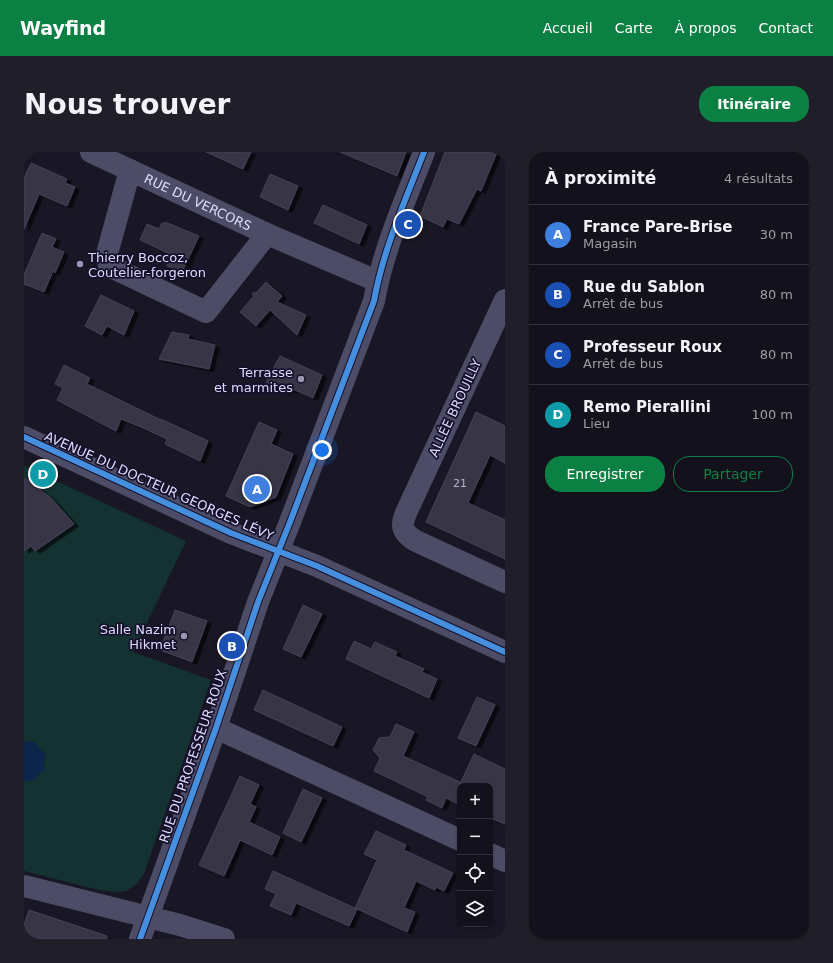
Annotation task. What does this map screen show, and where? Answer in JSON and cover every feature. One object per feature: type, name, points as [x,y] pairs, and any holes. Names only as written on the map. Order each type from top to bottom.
[{"type":"street","name":"RUE DU VERCORS","points":[[91,152],[267,234],[378,281]]},
{"type":"street","name":"RUE DU PROFESSEUR ROUX","points":[[140,939],[216,728],[258,602],[374,301],[386,254],[424,152]]},
{"type":"street","name":"RUE DU VERCORS","points":[[130,170],[107,254],[109,266],[150,286],[206,312],[267,234]]},
{"type":"street","name":"ALLÉE BROUILLY","points":[[505,300],[404,516],[402,526],[406,535],[416,541],[505,582]]},
{"type":"street","name":"AVENUE DU DOCTEUR GEORGES LÉVY","points":[[24,438],[231,533],[317,566],[505,652]]},
{"type":"street","points":[[216,728],[457,839]]},
{"type":"street","points":[[492,855],[505,861]]},
{"type":"street","points":[[24,886],[180,925],[224,939]]},
{"type":"green space","points":[[24,466],[186,541],[133,652],[211,680],[144,874],[138,883],[126,891],[117,892],[99,890],[24,871]]},
{"type":"water","points":[[24,741],[34,742],[45,754],[44,770],[32,781],[24,780]]},
{"type":"building","points":[[206,152],[251,152],[243,169]]},
{"type":"building","points":[[340,152],[406,152],[397,176]]},
{"type":"building","points":[[445,152],[497,152],[481,191],[477,189],[459,224],[447,219],[443,227],[420,216]]},
{"type":"building","points":[[31,163],[67,179],[65,183],[75,187],[67,206],[39,194],[24,229],[24,178]]},
{"type":"building","points":[[270,174],[298,186],[288,210],[260,197]]},
{"type":"building","points":[[323,205],[367,225],[359,244],[314,223]]},
{"type":"building","points":[[165,222],[199,236],[182,272],[167,266],[172,255],[140,240],[147,224],[159,229],[162,223],[164,224]]},
{"type":"building","points":[[42,233],[56,239],[52,247],[64,252],[55,273],[53,271],[44,292],[24,284],[24,275]]},
{"type":"building","points":[[266,282],[282,296],[277,302],[306,315],[297,335],[270,310],[256,326],[240,312],[254,296],[252,294],[254,292],[256,293]]},
{"type":"building","points":[[101,295],[134,311],[124,335],[107,326],[102,335],[85,326]]},
{"type":"building","points":[[172,332],[189,335],[188,339],[215,345],[209,369],[159,359]]},
{"type":"building","points":[[280,356],[322,375],[313,398],[293,389],[292,391],[288,389],[287,393],[266,382]]},
{"type":"building","points":[[64,365],[90,378],[87,384],[208,441],[200,461],[165,444],[167,439],[141,427],[121,419],[116,431],[57,400],[63,388],[55,384]]},
{"type":"building","points":[[476,412],[505,426],[505,463],[490,455],[468,503],[505,520],[505,559],[426,522]]},
{"type":"building","points":[[259,422],[277,430],[271,444],[293,454],[276,497],[250,507],[226,496]]},
{"type":"building","points":[[24,478],[52,499],[74,524],[35,551],[31,546],[24,551]]},
{"type":"building","points":[[303,605],[322,614],[301,657],[283,649]]},
{"type":"building","name":"Salle Nazim Hikmet","points":[[175,610],[207,621],[192,662],[160,650]]},
{"type":"building","points":[[354,641],[371,649],[375,642],[397,652],[395,656],[424,669],[422,672],[437,679],[429,698],[346,659]]},
{"type":"building","points":[[263,690],[342,727],[333,746],[254,710]]},
{"type":"building","points":[[477,697],[495,705],[476,746],[458,738]]},
{"type":"building","points":[[396,724],[414,732],[403,756],[460,782],[457,783],[457,804],[446,798],[442,808],[426,800],[428,797],[374,771],[380,758],[373,750],[379,738],[390,737]]},
{"type":"building","points":[[474,754],[505,769],[505,824],[493,819],[493,783],[460,783]]},
{"type":"building","points":[[240,776],[259,785],[250,804],[256,807],[249,822],[280,837],[272,855],[240,840],[224,876],[199,865]]},
{"type":"building","points":[[303,789],[322,798],[301,842],[283,833]]},
{"type":"building","points":[[376,831],[406,845],[404,850],[453,873],[444,891],[436,887],[435,890],[416,881],[404,908],[415,912],[407,932],[355,908],[377,860],[364,854]]},
{"type":"building","points":[[273,871],[357,909],[349,926],[296,903],[291,915],[270,906],[276,894],[265,889]]},
{"type":"building","points":[[29,910],[107,936],[107,939],[24,939],[24,925]]},
{"type":"cycle path","points":[[140,939],[216,728],[258,602],[374,301],[389,244],[424,152]]},
{"type":"cycle path","points":[[24,437],[231,533],[317,566],[505,652]]},
{"type":"place","name":"Professeur Roux","points":[[408,224]]},
{"type":"place","name":"Thierry Boccoz, Coutelier-forgeron","points":[[80,264]]},
{"type":"place","name":"Terrasse et marmites","points":[[301,379]]},
{"type":"place","name":"Remo Pierallini","points":[[43,474]]},
{"type":"place","name":"France Pare-Brise","points":[[257,489]]},
{"type":"place","name":"Salle Nazim Hikmet","points":[[184,636]]},
{"type":"place","name":"Rue du Sablon","points":[[232,646]]}]
